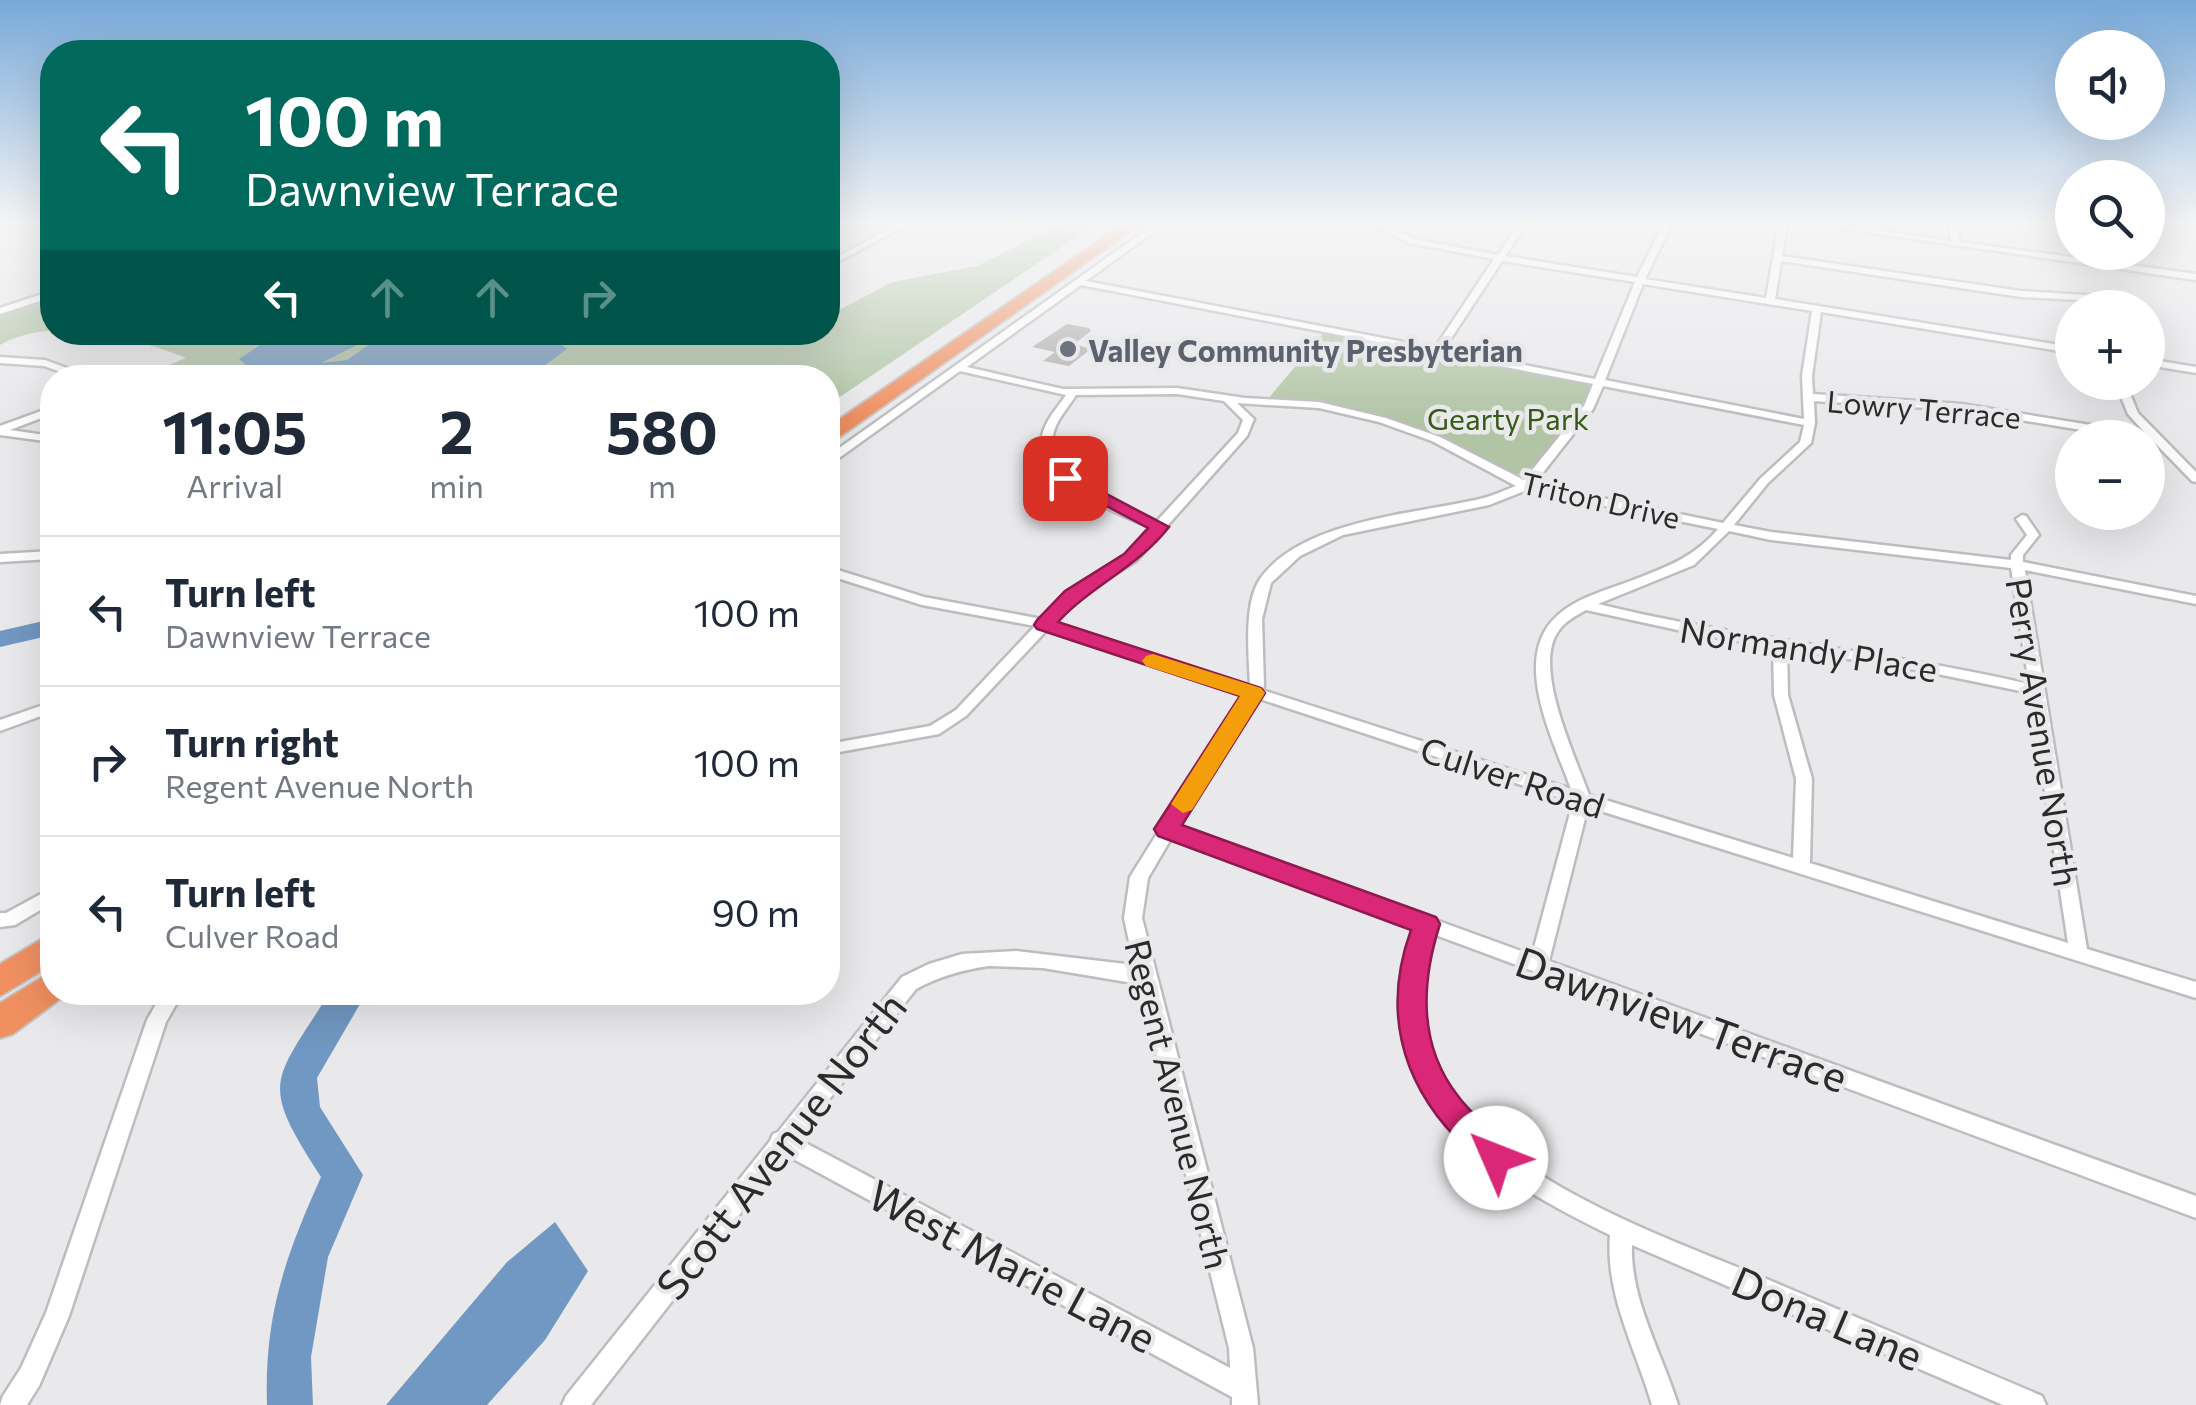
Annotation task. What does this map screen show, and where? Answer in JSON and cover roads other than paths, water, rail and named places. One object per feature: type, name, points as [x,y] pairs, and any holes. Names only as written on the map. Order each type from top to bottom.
[{"type":"highway","points":[[856,394],[1014,289]]},
{"type":"highway","points":[[840,428],[1042,289]]},
{"type":"highway","points":[[0,982],[40,955]]},
{"type":"highway","points":[[0,1023],[40,995]]},
{"type":"street","points":[[840,452],[1069,289]]},
{"type":"street","name":"Lowry Terrace","points":[[1112,289],[1810,423]]},
{"type":"street","points":[[1436,352],[1477,289]]},
{"type":"street","name":"Regent Avenue North","points":[[1245,1398],[1241,1348],[1133,918],[1139,878],[1257,686],[1258,600],[1265,582],[1294,552],[1339,532],[1489,502],[1526,486],[1582,418],[1636,289]]},
{"type":"street","points":[[1691,289],[2055,347]]},
{"type":"street","points":[[1770,302],[1772,289]]},
{"type":"street","points":[[1985,289],[2055,296]]},
{"type":"street","points":[[0,311],[40,298]]},
{"type":"street","points":[[1539,965],[1582,799],[1545,692],[1542,658],[1554,626],[1584,605],[1681,566],[1726,528],[1764,481],[1805,443],[1810,423],[1807,398],[1817,309]]},
{"type":"street","points":[[0,360],[52,365]]},
{"type":"street","points":[[2165,365],[2196,370]]},
{"type":"street","name":"Triton Drive","points":[[959,368],[1073,392],[1177,391],[1226,399],[1319,405],[1382,420],[1436,439],[1526,486],[1726,528],[2017,564],[2196,600]]},
{"type":"street","points":[[1073,392],[1050,427],[1047,452],[1054,465],[1082,489],[1160,527]]},
{"type":"street","name":"Lowry Terrace","points":[[1807,398],[1962,407],[2055,422]]},
{"type":"street","points":[[840,748],[934,730],[960,714],[1072,595],[1131,558],[1248,427],[1244,412],[1226,399]]},
{"type":"street","points":[[0,431],[40,415]]},
{"type":"street","points":[[0,431],[40,437]]},
{"type":"street","points":[[2165,445],[2196,479]]},
{"type":"street","name":"Perry Avenue North","points":[[2022,519],[2033,535],[2017,554],[2017,564],[2078,955]]},
{"type":"street","points":[[0,558],[40,556]]},
{"type":"street","name":"Culver Road","points":[[840,575],[922,601],[1044,625],[1582,799],[2196,990]]},
{"type":"street","name":"Normandy Place","points":[[1584,605],[1643,621],[1927,665],[2036,690]]},
{"type":"street","points":[[1780,643],[1781,694],[1804,779],[1801,868]]},
{"type":"street","points":[[0,726],[40,711]]},
{"type":"street","name":"Dawnview Terrace","points":[[1167,829],[2196,1207]]},
{"type":"street","points":[[5,920],[40,901]]},
{"type":"street","name":"Dona Lane","points":[[1426,924],[1413,964],[1410,1010],[1425,1066],[1446,1106],[1478,1143],[1514,1172],[1561,1201],[1622,1229],[2033,1405]]},
{"type":"street","name":"Scott Avenue North","points":[[575,1405],[909,983],[934,968],[991,955],[1127,974],[1146,972]]},
{"type":"street","points":[[12,1405],[30,1377],[57,1316],[157,1020],[166,1005]]},
{"type":"street","name":"West Marie Lane","points":[[781,1141],[1245,1398]]},
{"type":"street","points":[[1622,1229],[1622,1278],[1656,1367],[1665,1405]]},
{"type":"water","points":[[260,345],[357,345],[321,363],[347,360],[369,345],[562,345],[567,349],[545,365],[246,365],[239,359]]},
{"type":"water","points":[[555,1222],[588,1271],[545,1340],[487,1405],[386,1405],[507,1262]]},
{"type":"waterway","points":[[0,639],[40,630]]},
{"type":"waterway","points":[[290,1405],[288,1357],[307,1256],[343,1175],[301,1112],[298,1076],[342,1005]]},
{"type":"place","name":"Valley Community Presbyterian","points":[[1068,349]]},
{"type":"park label","name":"Gearty Park","points":[[1508,417]]}]
